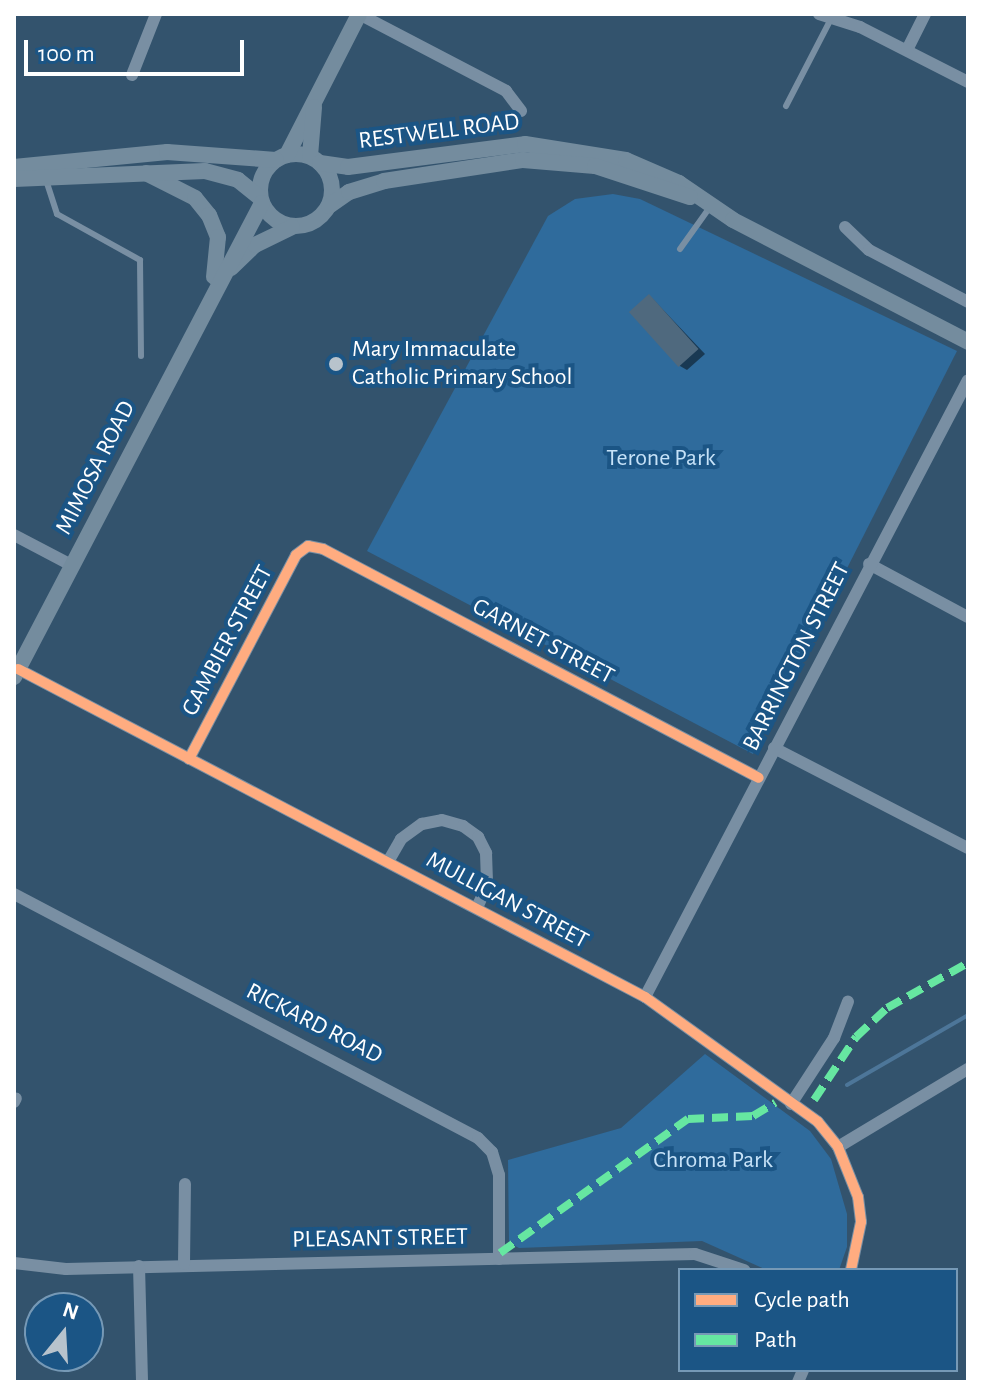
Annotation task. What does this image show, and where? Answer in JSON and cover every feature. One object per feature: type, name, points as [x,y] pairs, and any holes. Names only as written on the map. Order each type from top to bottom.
[{"type":"main road","points":[[261,201],[262,177],[281,158],[359,14]]},
{"type":"main road","points":[[14,167],[222,175],[261,201],[271,217],[292,227],[314,222],[329,206],[332,184],[315,160],[315,93]]},
{"type":"main road","name":"RESTWELL ROAD","points":[[315,160],[348,167],[497,144],[597,152],[655,171],[710,207],[968,342]]},
{"type":"main road","points":[[14,179],[45,170],[186,152],[315,160]]},
{"type":"main road","name":"RESTWELL ROAD","points":[[329,206],[349,192],[384,181],[523,160],[595,166],[695,198]]},
{"type":"main road","points":[[143,172],[195,198],[209,215],[218,237],[217,266],[206,305]]},
{"type":"main road","name":"MIMOSA ROAD","points":[[16,673],[261,201]]},
{"type":"main road","name":"MIMOSA ROAD","points":[[219,280],[255,245],[292,227]]},
{"type":"street","points":[[132,75],[156,14]]},
{"type":"street","points":[[359,14],[506,91],[521,111]]},
{"type":"street","points":[[907,50],[925,14]]},
{"type":"street","points":[[825,16],[907,50],[968,82]]},
{"type":"street","points":[[845,227],[869,250],[968,302]]},
{"type":"street","name":"BARRINGTON STREET","points":[[645,997],[869,564],[962,406],[968,380]]},
{"type":"street","points":[[14,535],[73,566]]},
{"type":"street","name":"GAMBIER STREET","points":[[189,759],[296,555],[308,546]]},
{"type":"street","name":"GARNET STREET","points":[[308,546],[323,549],[759,778]]},
{"type":"street","points":[[869,564],[968,617]]},
{"type":"street","name":"MULLIGAN STREET","points":[[16,673],[389,860],[645,997],[818,1122],[838,1147],[858,1197],[861,1222],[851,1268]]},
{"type":"street","points":[[774,748],[968,848]]},
{"type":"street","points":[[389,860],[401,839],[422,824],[442,820],[463,826],[478,837],[486,853],[487,886],[477,907]]},
{"type":"street","name":"RICKARD ROAD","points":[[14,894],[478,1138],[492,1152],[499,1175],[499,1259]]},
{"type":"street","points":[[791,1104],[834,1038],[848,1002]]},
{"type":"street","points":[[838,1147],[968,1069]]},
{"type":"street","points":[[184,1264],[185,1184]]},
{"type":"street","name":"PLEASANT STREET","points":[[14,1263],[66,1269],[695,1254],[738,1268]]},
{"type":"street","points":[[139,1266],[142,1382]]},
{"type":"lane","points":[[786,106],[825,16]]},
{"type":"lane","points":[[45,170],[57,214],[140,260],[141,356]]},
{"type":"lane","points":[[680,249],[710,207]]},
{"type":"green space","name":"Terone Park","points":[[613,194],[640,199],[957,351],[753,754],[367,551],[548,216],[575,199]]},
{"type":"green space","name":"Chroma Park","points":[[705,1054],[810,1131],[831,1159],[847,1214],[847,1247],[840,1268],[763,1268],[702,1241],[519,1248],[509,1243],[508,1160],[621,1128]]},
{"type":"building","points":[[649,294],[699,349],[678,367],[629,312]]},
{"type":"waterway","points":[[847,1085],[968,1015]]},
{"type":"marked path","points":[[814,1100],[856,1037],[887,1008],[968,963]]},
{"type":"marked path","points":[[500,1253],[688,1119],[753,1116],[775,1103]]},
{"type":"cycle path","points":[[189,759],[296,555],[308,546],[323,549],[759,778]]},
{"type":"cycle path","points":[[18,669],[645,997],[818,1122],[838,1147],[858,1197],[861,1222],[851,1268]]},
{"type":"place","name":"Mary Immaculate Catholic Primary School","points":[[336,364]]}]
